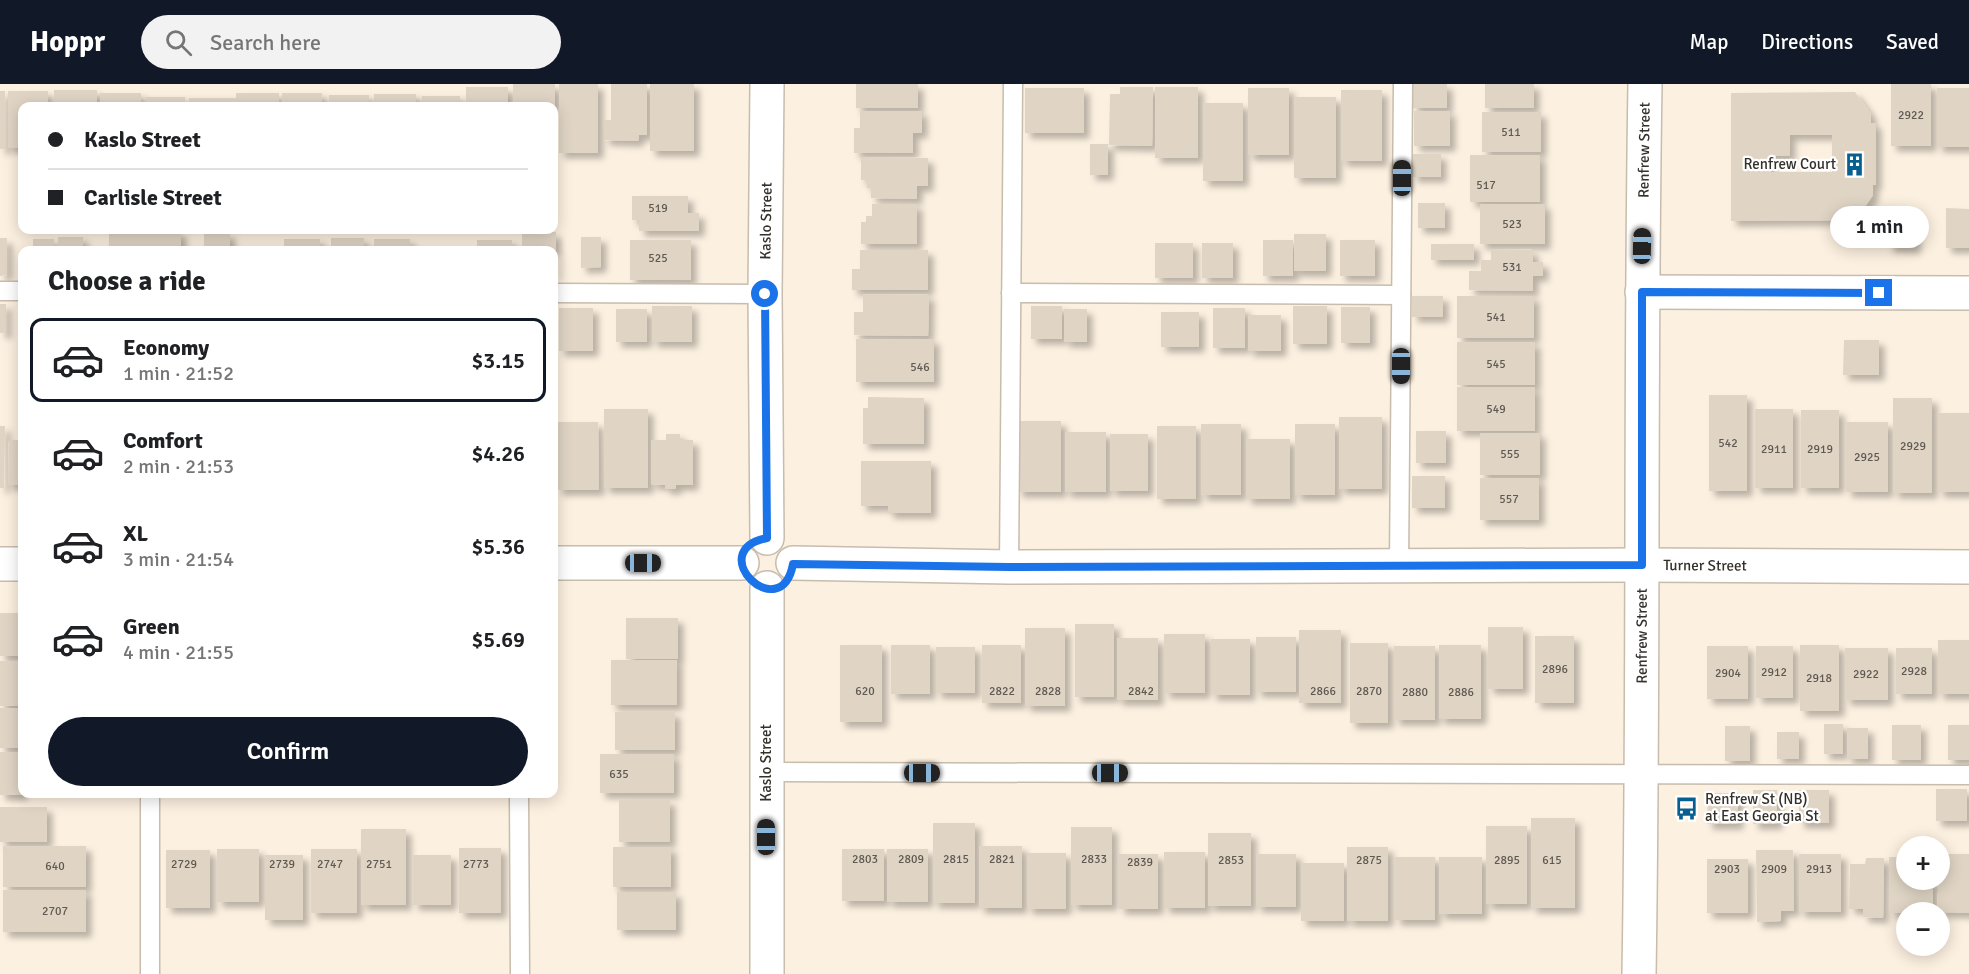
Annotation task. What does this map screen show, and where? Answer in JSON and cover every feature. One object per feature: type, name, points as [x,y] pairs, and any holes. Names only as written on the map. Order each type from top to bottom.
[{"type":"street","name":"Kaslo Street","points":[[767,84],[765,294],[767,538]]},
{"type":"street","name":"Renfrew Street","points":[[1639,974],[1645,84]]},
{"type":"street","points":[[1642,292],[1969,293]]},
{"type":"street","points":[[767,538],[782,543],[788,548],[793,564],[788,578],[782,584],[767,588],[747,578],[742,563],[747,548],[767,538]]},
{"type":"street","points":[[558,563],[742,563]]},
{"type":"street","points":[[0,564],[18,564]]},
{"type":"street","name":"Turner Street","points":[[793,564],[1009,567],[1642,565],[1969,567]]},
{"type":"street","name":"Kaslo Street","points":[[767,588],[767,974]]},
{"type":"lane","points":[[1009,567],[1013,84]]},
{"type":"lane","points":[[1399,566],[1403,84]]},
{"type":"lane","points":[[0,291],[18,291]]},
{"type":"lane","points":[[558,293],[765,294]]},
{"type":"lane","points":[[1011,293],[1401,295]]},
{"type":"lane","points":[[766,772],[1969,775]]},
{"type":"lane","points":[[150,798],[150,974]]},
{"type":"lane","points":[[519,798],[520,974]]},
{"type":"building","points":[[513,84],[555,84],[555,102],[513,102]]},
{"type":"building","points":[[559,84],[598,84],[598,153],[559,153]]},
{"type":"building","points":[[611,84],[647,84],[647,135],[639,135],[638,141],[604,140],[604,120],[611,120]]},
{"type":"building","points":[[650,84],[694,84],[694,151],[650,151]]},
{"type":"building","points":[[856,84],[918,84],[918,108],[856,108]]},
{"type":"building","points":[[1412,84],[1447,84],[1447,108],[1412,108]]},
{"type":"building","points":[[1485,84],[1534,84],[1534,108],[1485,108]]},
{"type":"building","points":[[1891,84],[1931,84],[1931,146],[1891,146]]},
{"type":"building","points":[[466,87],[508,87],[508,102],[466,102]]},
{"type":"building","points":[[1120,87],[1153,87],[1152,146],[1109,145],[1110,94],[1120,94]]},
{"type":"building","points":[[1155,87],[1198,87],[1198,158],[1155,158]]},
{"type":"building","points":[[1025,88],[1084,88],[1084,133],[1025,133]]},
{"type":"building","points":[[1248,88],[1289,88],[1289,155],[1248,155]]},
{"type":"building","points":[[1937,88],[1969,88],[1969,147],[1937,147]]},
{"type":"building","points":[[54,90],[97,90],[97,102],[54,102]]},
{"type":"building","points":[[1341,90],[1382,90],[1382,161],[1341,161]]},
{"type":"building","points":[[0,91],[5,91],[5,149],[0,149]]},
{"type":"building","points":[[8,91],[48,91],[48,102],[18,102],[18,148],[8,148]]},
{"type":"building","name":"Renfrew Court","points":[[1855,92],[1871,114],[1871,123],[1876,123],[1876,185],[1873,185],[1873,195],[1856,220],[1731,221],[1731,93]],"holes":[[[1790,135],[1832,135],[1832,172],[1771,172],[1771,156],[1790,156]]]},
{"type":"building","points":[[100,93],[141,93],[141,102],[100,102]]},
{"type":"building","points":[[236,93],[279,93],[279,102],[189,102],[189,98],[236,98]]},
{"type":"building","points":[[282,93],[322,93],[321,102],[282,102]]},
{"type":"building","points":[[374,94],[416,94],[416,102],[374,102]]},
{"type":"building","points":[[329,95],[369,95],[369,102],[329,102]]},
{"type":"building","points":[[422,96],[460,96],[460,102],[422,102]]},
{"type":"building","points":[[146,97],[185,97],[185,102],[146,102]]},
{"type":"building","points":[[1294,97],[1336,97],[1336,178],[1294,178]]},
{"type":"building","points":[[1203,103],[1243,103],[1243,181],[1203,181]]},
{"type":"building","points":[[860,111],[922,111],[922,133],[913,133],[913,153],[854,153],[854,128],[860,128]]},
{"type":"building","points":[[1414,111],[1450,111],[1450,146],[1414,146]]},
{"type":"building","points":[[1482,112],[1541,112],[1541,152],[1482,152]]},
{"type":"building","points":[[1090,144],[1108,144],[1108,175],[1090,175]]},
{"type":"building","points":[[1412,154],[1441,154],[1441,177],[1412,177]]},
{"type":"building","points":[[1470,155],[1540,155],[1540,202],[1470,202]]},
{"type":"building","points":[[861,157],[928,158],[928,186],[917,186],[917,199],[871,198],[871,188],[867,188],[867,180],[861,180]]},
{"type":"building","points":[[632,196],[688,196],[688,213],[699,213],[699,231],[639,231],[639,220],[632,220]]},
{"type":"building","points":[[1418,203],[1445,203],[1445,228],[1418,228]]},
{"type":"building","points":[[872,204],[917,204],[917,244],[861,244],[861,222],[866,222],[866,216],[872,216]]},
{"type":"building","points":[[1480,204],[1545,204],[1545,244],[1480,244]]},
{"type":"building","points":[[1946,208],[1969,209],[1969,248],[1946,248]]},
{"type":"building","points":[[1889,214],[1916,215],[1915,248],[1888,247]]},
{"type":"building","points":[[109,234],[181,234],[181,246],[109,246]]},
{"type":"building","points":[[204,234],[230,234],[230,246],[204,246]]},
{"type":"building","points":[[522,234],[556,234],[556,246],[522,246]]},
{"type":"building","points":[[1294,234],[1326,234],[1326,271],[1294,271]]},
{"type":"building","points":[[58,237],[83,237],[83,246],[58,246]]},
{"type":"building","points":[[581,237],[601,237],[601,267],[581,268]]},
{"type":"building","points":[[0,238],[7,238],[7,275],[0,276]]},
{"type":"building","points":[[331,238],[364,238],[364,246],[331,246]]},
{"type":"building","points":[[33,239],[54,239],[54,246],[33,246]]},
{"type":"building","points":[[284,239],[320,239],[320,246],[284,246]]},
{"type":"building","points":[[374,239],[410,239],[410,246],[374,246]]},
{"type":"building","points":[[477,240],[512,240],[512,246],[477,246]]},
{"type":"building","points":[[630,240],[691,240],[691,280],[630,280]]},
{"type":"building","points":[[1263,240],[1293,240],[1293,276],[1263,276]]},
{"type":"building","points":[[1340,240],[1375,240],[1375,276],[1340,276]]},
{"type":"building","points":[[1155,243],[1193,243],[1193,278],[1155,278]]},
{"type":"building","points":[[1202,243],[1233,243],[1233,278],[1202,278]]},
{"type":"building","points":[[1431,244],[1474,244],[1474,260],[1431,260]]},
{"type":"building","points":[[1491,249],[1533,250],[1533,262],[1543,262],[1543,276],[1533,276],[1533,291],[1469,290],[1469,271],[1481,271],[1481,260],[1491,260]]},
{"type":"building","points":[[860,250],[928,250],[928,290],[852,290],[852,269],[860,269]]},
{"type":"building","points":[[863,294],[929,295],[928,336],[854,335],[854,312],[863,312]]},
{"type":"building","points":[[1412,296],[1443,296],[1443,317],[1412,317]]},
{"type":"building","points":[[1457,296],[1534,296],[1534,338],[1457,338]]},
{"type":"building","points":[[0,304],[6,304],[6,333],[0,333]]},
{"type":"building","points":[[652,306],[692,306],[692,342],[652,342]]},
{"type":"building","points":[[1031,306],[1062,306],[1062,339],[1031,339]]},
{"type":"building","points":[[1293,306],[1327,306],[1327,344],[1293,344]]},
{"type":"building","points":[[1341,307],[1370,307],[1370,343],[1341,343]]},
{"type":"building","points":[[559,308],[593,308],[593,351],[559,351]]},
{"type":"building","points":[[1213,308],[1245,308],[1245,348],[1213,348]]},
{"type":"building","points":[[616,309],[647,309],[647,342],[616,342]]},
{"type":"building","points":[[1064,309],[1087,309],[1087,342],[1064,342]]},
{"type":"building","points":[[1161,312],[1199,312],[1199,347],[1161,347]]},
{"type":"building","points":[[1248,315],[1281,315],[1281,351],[1248,351]]},
{"type":"building","points":[[856,339],[934,339],[934,382],[856,382]]},
{"type":"building","points":[[1844,340],[1879,340],[1879,375],[1843,375]]},
{"type":"building","points":[[1457,342],[1535,342],[1535,385],[1457,385]]},
{"type":"building","points":[[1457,387],[1535,387],[1535,431],[1457,431]]},
{"type":"building","points":[[1709,395],[1747,395],[1747,491],[1709,491]]},
{"type":"building","points":[[868,397],[924,398],[924,444],[863,444],[863,408],[868,408]]},
{"type":"building","points":[[1893,398],[1932,398],[1932,493],[1893,493]]},
{"type":"building","points":[[604,409],[648,409],[648,488],[604,488]]},
{"type":"building","points":[[1755,409],[1793,409],[1793,488],[1755,488]]},
{"type":"building","points":[[1801,410],[1839,410],[1839,488],[1801,488]]},
{"type":"building","points":[[1938,413],[1969,413],[1969,492],[1938,492]]},
{"type":"building","points":[[1339,417],[1382,417],[1382,489],[1339,489]]},
{"type":"building","points":[[1017,421],[1061,421],[1061,492],[1017,492]]},
{"type":"building","points":[[558,422],[598,422],[599,490],[558,490]]},
{"type":"building","points":[[1846,422],[1888,422],[1888,492],[1846,492]]},
{"type":"building","points":[[1201,424],[1241,424],[1241,495],[1201,495]]},
{"type":"building","points":[[1295,424],[1335,424],[1335,495],[1295,495]]},
{"type":"building","points":[[0,426],[5,426],[4,488],[0,488]]},
{"type":"building","points":[[1157,426],[1196,426],[1196,499],[1157,499]]},
{"type":"building","points":[[1416,431],[1446,431],[1446,463],[1416,463]]},
{"type":"building","points":[[1065,432],[1106,432],[1106,492],[1065,492]]},
{"type":"building","points":[[1480,433],[1540,433],[1540,475],[1480,475]]},
{"type":"building","points":[[666,434],[680,434],[680,440],[693,440],[693,485],[676,485],[676,489],[665,489],[665,485],[651,484],[651,440],[666,440]]},
{"type":"building","points":[[1110,434],[1148,434],[1148,491],[1110,491]]},
{"type":"building","points":[[1246,439],[1290,439],[1290,499],[1246,499]]},
{"type":"building","points":[[9,440],[18,440],[18,485],[8,485]]},
{"type":"building","points":[[861,461],[931,461],[931,513],[888,513],[888,506],[861,506]]},
{"type":"building","points":[[1412,476],[1445,476],[1445,508],[1412,508]]},
{"type":"building","points":[[1480,478],[1539,478],[1539,520],[1480,520]]},
{"type":"building","points":[[0,613],[18,613],[18,656],[0,656]]},
{"type":"building","points":[[626,618],[678,618],[678,659],[626,659]]},
{"type":"building","points":[[1075,624],[1114,624],[1114,697],[1075,697]]},
{"type":"building","points":[[1488,627],[1523,627],[1523,689],[1488,689]]},
{"type":"building","points":[[1025,628],[1065,628],[1065,706],[1025,706]]},
{"type":"building","points":[[1299,630],[1341,630],[1341,703],[1299,703]]},
{"type":"building","points":[[1164,634],[1205,634],[1205,693],[1164,693]]},
{"type":"building","points":[[1535,636],[1574,636],[1574,703],[1535,703]]},
{"type":"building","points":[[1256,637],[1296,637],[1296,692],[1256,692]]},
{"type":"building","points":[[1117,638],[1158,638],[1158,700],[1117,700]]},
{"type":"building","points":[[1211,639],[1250,639],[1250,695],[1211,695]]},
{"type":"building","points":[[1938,640],[1969,640],[1969,694],[1938,694]]},
{"type":"building","points":[[1350,643],[1388,643],[1388,723],[1350,723]]},
{"type":"building","points":[[840,645],[882,645],[882,722],[840,722]]},
{"type":"building","points":[[891,645],[930,645],[930,694],[891,694]]},
{"type":"building","points":[[982,645],[1021,645],[1021,703],[982,703]]},
{"type":"building","points":[[1439,645],[1481,645],[1481,719],[1439,719]]},
{"type":"building","points":[[1800,645],[1839,645],[1839,711],[1800,711]]},
{"type":"building","points":[[1394,646],[1435,646],[1435,720],[1394,720]]},
{"type":"building","points":[[1707,646],[1748,646],[1748,699],[1707,699]]},
{"type":"building","points":[[1756,646],[1793,646],[1793,698],[1756,698]]},
{"type":"building","points":[[936,647],[975,647],[975,693],[936,693]]},
{"type":"building","points":[[1845,648],[1888,648],[1888,700],[1845,700]]},
{"type":"building","points":[[1896,648],[1932,648],[1932,694],[1896,694]]},
{"type":"building","points":[[611,660],[677,660],[677,705],[611,705]]},
{"type":"building","points":[[0,661],[18,661],[18,706],[0,706]]},
{"type":"building","points":[[0,708],[18,708],[18,748],[0,748]]},
{"type":"building","points":[[615,712],[675,712],[675,750],[615,750]]},
{"type":"building","points":[[1824,724],[1843,724],[1843,754],[1824,754]]},
{"type":"building","points":[[1892,725],[1921,725],[1921,760],[1892,760]]},
{"type":"building","points":[[1948,725],[1969,725],[1969,760],[1948,760]]},
{"type":"building","points":[[1725,726],[1750,726],[1750,761],[1725,761]]},
{"type":"building","points":[[1847,728],[1868,728],[1868,759],[1847,759]]},
{"type":"building","points":[[1777,732],[1799,732],[1799,759],[1777,759]]},
{"type":"building","points":[[0,752],[18,752],[18,795],[0,795]]},
{"type":"building","points":[[600,754],[674,754],[674,793],[600,793]]},
{"type":"building","points":[[1936,789],[1967,789],[1967,821],[1936,821]]},
{"type":"building","points":[[1753,790],[1777,790],[1777,824],[1753,824]]},
{"type":"building","points":[[1799,790],[1829,790],[1829,823],[1799,823]]},
{"type":"building","points":[[1708,793],[1738,793],[1738,824],[1707,824]]},
{"type":"building","points":[[619,800],[670,800],[670,842],[619,842]]},
{"type":"building","points":[[0,807],[47,807],[47,842],[0,842]]},
{"type":"building","points":[[1531,818],[1575,818],[1575,908],[1531,908]]},
{"type":"building","points":[[933,823],[975,823],[975,903],[933,903]]},
{"type":"building","points":[[1486,826],[1527,826],[1527,904],[1486,904]]},
{"type":"building","points":[[1071,827],[1112,827],[1112,905],[1071,905]]},
{"type":"building","points":[[361,829],[406,829],[406,905],[361,905]]},
{"type":"building","points":[[1208,833],[1251,833],[1251,906],[1208,906]]},
{"type":"building","points":[[3,846],[86,846],[86,887],[3,887]]},
{"type":"building","points":[[979,846],[1022,846],[1022,908],[979,908]]},
{"type":"building","points":[[613,847],[671,847],[671,887],[613,887]]},
{"type":"building","points":[[1347,847],[1388,847],[1388,921],[1347,921]]},
{"type":"building","points":[[459,848],[501,848],[501,913],[459,913]]},
{"type":"building","points":[[217,849],[259,849],[259,902],[217,902]]},
{"type":"building","points":[[311,849],[357,849],[357,913],[311,913]]},
{"type":"building","points":[[842,849],[884,849],[884,901],[842,901]]},
{"type":"building","points":[[887,849],[928,849],[928,902],[887,902]]},
{"type":"building","points":[[166,850],[210,850],[210,908],[166,908]]},
{"type":"building","points":[[1756,850],[1793,850],[1794,911],[1781,911],[1781,921],[1757,922]]},
{"type":"building","points":[[1164,852],[1205,852],[1205,908],[1164,908]]},
{"type":"building","points":[[1027,853],[1066,853],[1066,909],[1027,909]]},
{"type":"building","points":[[1119,854],[1158,854],[1158,909],[1119,909]]},
{"type":"building","points":[[1256,854],[1296,854],[1296,907],[1256,907]]},
{"type":"building","points":[[1799,854],[1841,854],[1841,912],[1799,912]]},
{"type":"building","points":[[1950,854],[1969,854],[1969,913],[1950,912],[1950,902],[1938,902],[1938,890],[1950,890]]},
{"type":"building","points":[[265,855],[303,855],[303,920],[265,920]]},
{"type":"building","points":[[413,855],[451,855],[451,905],[413,905]]},
{"type":"building","points":[[1395,857],[1435,857],[1435,920],[1395,920]]},
{"type":"building","points":[[1439,857],[1482,857],[1482,914],[1439,914]]},
{"type":"building","points":[[1889,857],[1896,857],[1896,890],[1933,890],[1933,902],[1896,902],[1896,913],[1889,913]]},
{"type":"building","points":[[1866,858],[1884,858],[1883,918],[1863,917],[1863,909],[1849,909],[1850,864],[1865,864]]},
{"type":"building","points":[[1707,859],[1748,859],[1748,913],[1707,913]]},
{"type":"building","points":[[1301,863],[1344,863],[1344,921],[1301,921]]},
{"type":"building","points":[[3,890],[86,890],[86,932],[3,932]]},
{"type":"building","points":[[617,892],[676,892],[676,930],[617,930]]},
{"type":"place","name":"Renfrew Court","points":[[1854,164]]},
{"type":"place","name":"Renfrew St (NB) at East Georgia St","points":[[1687,808]]},
{"type":"route","points":[[765,294],[767,538],[747,548],[742,563],[747,578],[760,587],[767,588],[782,584],[788,578],[793,564],[1009,567],[1642,565],[1642,292],[1879,293]]}]
